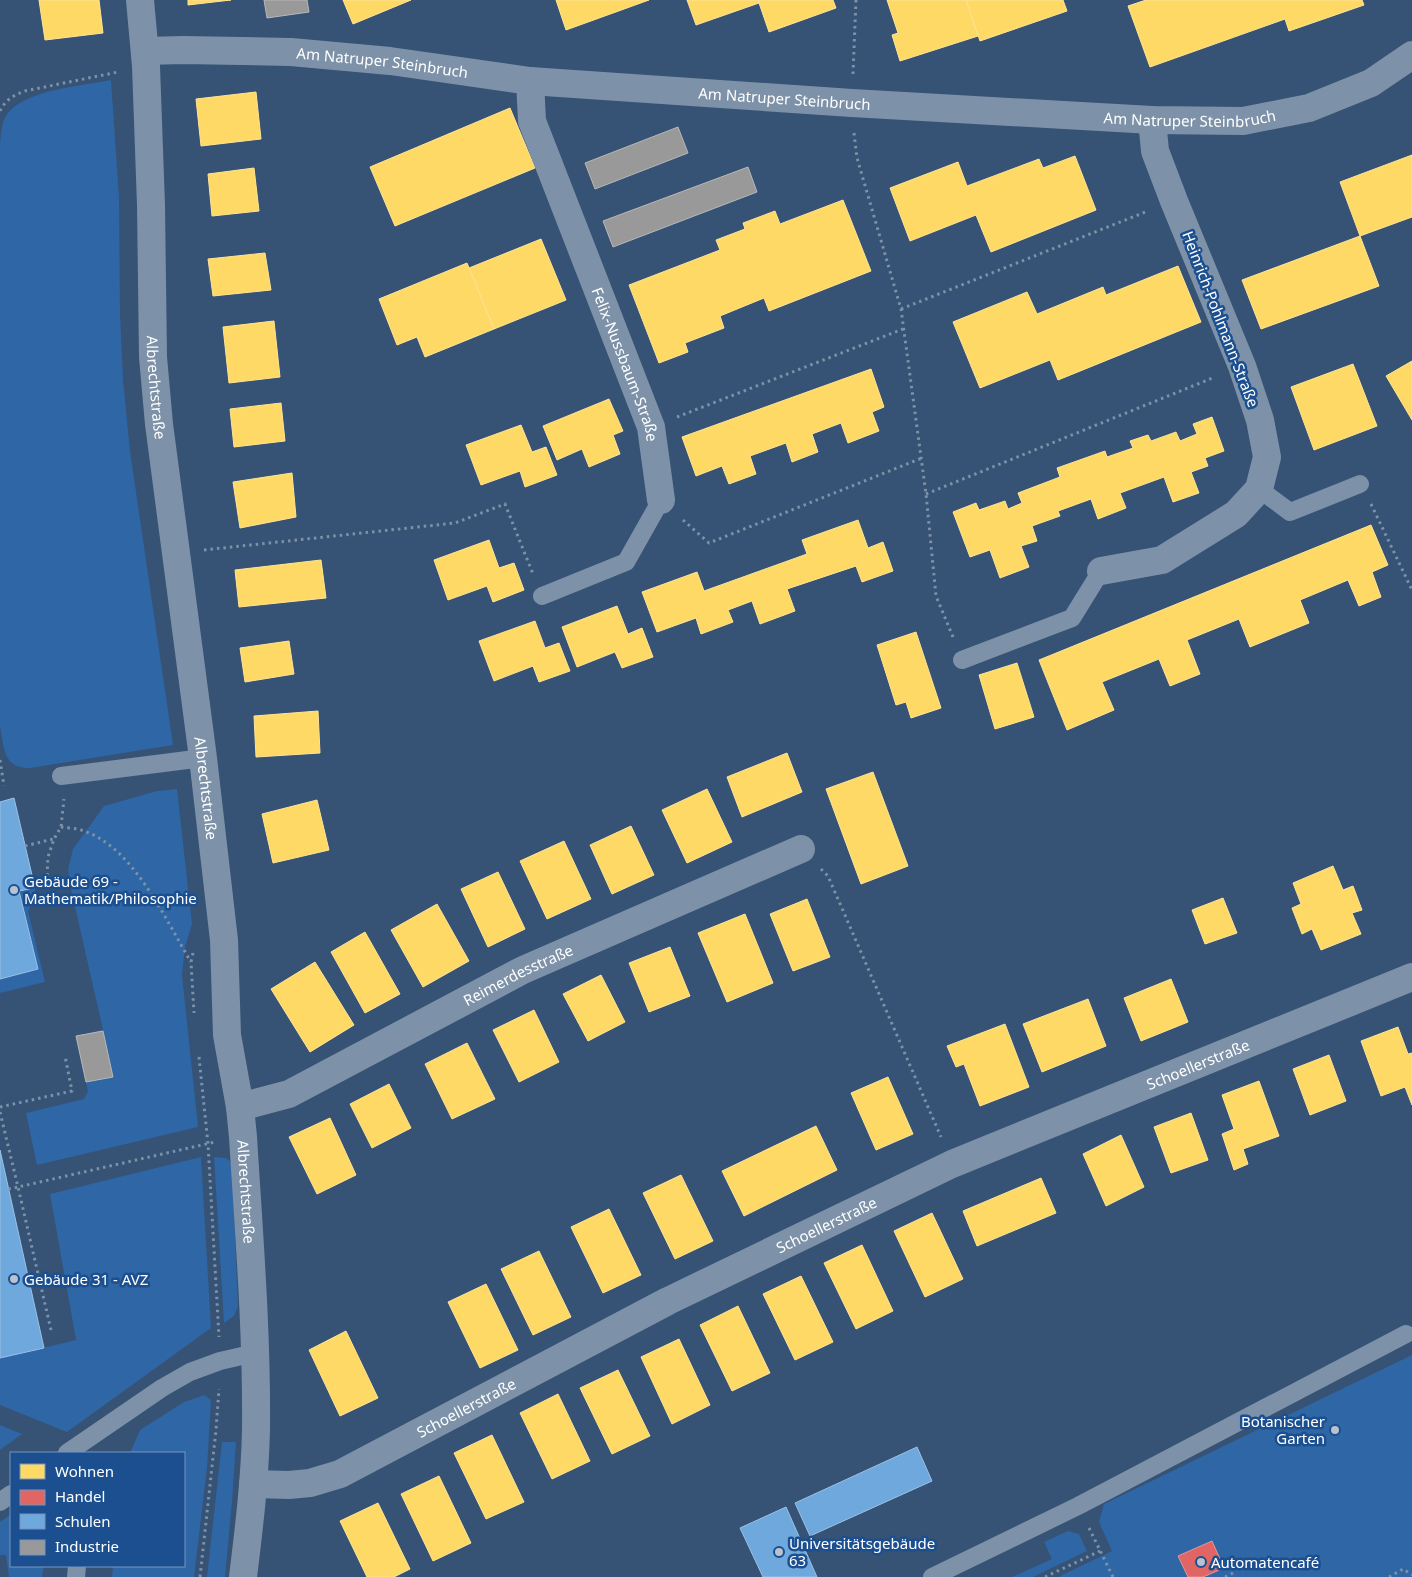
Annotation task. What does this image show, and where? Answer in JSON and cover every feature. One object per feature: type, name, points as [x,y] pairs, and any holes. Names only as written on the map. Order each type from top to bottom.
[{"type":"street","name":"Albrechtstraße","points":[[140,0],[145,59],[151,205],[154,357],[159,424],[204,758],[224,940],[227,1035],[240,1107],[243,1137],[255,1354],[256,1429],[253,1484],[243,1577]]},
{"type":"street","name":"Am Natruper Steinbruch","points":[[145,59],[183,50],[291,52],[390,61],[530,81],[852,103],[1152,120],[1243,121],[1309,108],[1371,83],[1412,56]]},
{"type":"street","name":"Felix-Nussbaum-Straße","points":[[530,81],[532,121],[651,427],[661,500]]},
{"type":"street","name":"Heinrich-Pohlmann-Straße","points":[[1101,571],[1162,560],[1236,514],[1259,489],[1268,456],[1260,420],[1242,366],[1155,151],[1152,120]]},
{"type":"street","name":"Reimerdesstraße","points":[[240,1107],[289,1094],[524,970],[801,850]]},
{"type":"street","name":"Schoellerstraße","points":[[253,1484],[288,1486],[310,1483],[340,1474],[668,1301],[952,1164],[1412,977]]},
{"type":"lane","points":[[1259,489],[1290,512],[1360,484]]},
{"type":"lane","points":[[542,596],[626,562],[661,500]]},
{"type":"lane","points":[[962,660],[1072,618],[1101,571]]},
{"type":"lane","points":[[61,776],[204,758]]},
{"type":"lane","points":[[932,1577],[1078,1506],[1406,1334]]},
{"type":"lane","points":[[68,1452],[162,1388],[190,1372],[220,1361],[255,1354]]},
{"type":"lane","points":[[90,1452],[93,1435]]},
{"type":"path","points":[[856,0],[852,103],[857,158],[901,309],[922,458],[936,596],[962,660]]},
{"type":"path","points":[[0,112],[2,106],[12,96],[25,91],[145,59]]},
{"type":"path","points":[[901,309],[1174,201]]},
{"type":"path","points":[[651,427],[903,329]]},
{"type":"path","points":[[926,494],[1242,366]]},
{"type":"path","points":[[661,500],[709,543],[922,458]]},
{"type":"path","points":[[1360,484],[1412,590]]},
{"type":"path","points":[[176,554],[455,523],[506,504],[542,596]]},
{"type":"path","points":[[0,760],[4,786]]},
{"type":"path","points":[[48,895],[48,857],[54,839],[61,827],[64,800],[61,776]]},
{"type":"path","points":[[61,827],[84,830],[114,847],[142,879],[191,962]]},
{"type":"path","points":[[25,846],[54,839]]},
{"type":"path","points":[[801,850],[828,876],[952,1164]]},
{"type":"path","points":[[195,944],[191,962],[195,1021]]},
{"type":"path","points":[[198,1049],[208,1144],[220,1361],[216,1430],[200,1577]]},
{"type":"path","points":[[0,1107],[72,1091],[65,1056]]},
{"type":"path","points":[[0,1112],[51,1330]]},
{"type":"path","points":[[8,1189],[243,1137]]},
{"type":"path","points":[[1045,1577],[1100,1551],[1113,1577]]},
{"type":"path","points":[[1389,1577],[1403,1569],[1412,1575]]},
{"type":"path","points":[[1225,1577],[1233,1573]]},
{"type":"shaded area","points":[[111,80],[119,197],[120,313],[123,380],[130,451],[173,745],[30,768],[21,767],[14,765],[6,755],[0,726],[1,131],[5,118],[12,109],[23,101],[37,95],[68,87]]},
{"type":"shaded area","points":[[177,789],[192,924],[185,947],[182,975],[198,1127],[37,1165],[26,1113],[84,1099],[88,1091],[76,1036],[103,1030],[71,889],[68,869],[73,849],[104,806],[157,791]]},
{"type":"shaded area","points":[[35,888],[36,896],[28,911],[45,982],[0,993],[0,979],[38,969],[19,891]]},
{"type":"shaded area","points":[[201,1157],[211,1328],[67,1432],[0,1405],[0,1358],[76,1340],[50,1194]]},
{"type":"shaded area","points":[[214,1157],[226,1158],[232,1163],[238,1306],[234,1316],[224,1323]]},
{"type":"shaded area","name":"Botanischer Garten","points":[[1412,1355],[1412,1577],[1058,1577],[1112,1551],[1099,1522],[1104,1504]]},
{"type":"shaded area","points":[[204,1395],[211,1400],[207,1468],[194,1577],[112,1577],[113,1567],[185,1567],[185,1452],[130,1452],[140,1430],[184,1402]]},
{"type":"shaded area","points":[[0,1425],[22,1434],[0,1450]]},
{"type":"shaded area","points":[[222,1442],[236,1442],[225,1577],[207,1577]]},
{"type":"shaded area","points":[[10,1515],[10,1567],[44,1567],[42,1577],[9,1577],[6,1555],[0,1555],[0,1522]]},
{"type":"shaded area","points":[[1068,1531],[1079,1534],[1087,1551],[1033,1577],[1012,1577],[1052,1559],[1044,1542]]},
{"type":"building: Wohnen","points":[[39,0],[99,0],[103,33],[45,40]]},
{"type":"building: Wohnen","points":[[188,0],[231,0],[188,5]]},
{"type":"building: Wohnen","points":[[343,0],[411,0],[353,24]]},
{"type":"building: Wohnen","points":[[556,0],[649,0],[566,30]]},
{"type":"building: Wohnen","points":[[687,0],[758,0],[759,3],[696,25]]},
{"type":"building: Wohnen","points":[[758,0],[833,0],[836,8],[769,32]]},
{"type":"building: Wohnen","points":[[887,0],[966,0],[978,36],[900,61],[892,35],[898,33]]},
{"type":"building: Wohnen","points":[[966,0],[1063,0],[1067,11],[980,41]]},
{"type":"building: Wohnen","points":[[1146,0],[1362,0],[1364,5],[1289,31],[1285,19],[1150,67],[1128,6]]},
{"type":"building: Wohnen","points":[[256,92],[261,139],[201,146],[196,99]]},
{"type":"building: Wohnen","points":[[510,108],[535,168],[395,226],[370,167]]},
{"type":"building: Wohnen","points":[[1412,155],[1412,217],[1360,236],[1340,182]]},
{"type":"building: Wohnen","points":[[1075,156],[1096,210],[991,252],[976,215],[910,241],[890,188],[958,162],[967,186],[1039,159],[1043,168]]},
{"type":"building: Wohnen","points":[[254,168],[259,211],[212,216],[208,174]]},
{"type":"building: Wohnen","points":[[843,200],[871,271],[769,311],[764,298],[720,316],[724,328],[685,343],[688,352],[659,363],[629,285],[720,250],[716,240],[745,229],[743,223],[775,211],[780,224]]},
{"type":"building: Wohnen","points":[[1360,236],[1379,286],[1261,329],[1242,280]]},
{"type":"building: Wohnen","points":[[541,239],[566,300],[494,329],[469,268]]},
{"type":"building: Wohnen","points":[[265,253],[271,290],[213,296],[208,259]]},
{"type":"building: Wohnen","points":[[467,263],[494,329],[425,357],[417,337],[397,345],[379,299]]},
{"type":"building: Wohnen","points":[[1178,266],[1201,322],[1058,380],[1050,360],[980,388],[953,322],[1027,292],[1037,314],[1103,287],[1106,295]]},
{"type":"building: Wohnen","points":[[274,321],[280,377],[229,383],[223,327]]},
{"type":"building: Wohnen","points":[[1412,361],[1412,420],[1386,376]]},
{"type":"building: Wohnen","points":[[1353,364],[1377,426],[1314,450],[1291,387]]},
{"type":"building: Wohnen","points":[[871,369],[884,407],[872,412],[879,431],[848,443],[841,423],[812,434],[818,452],[792,462],[786,443],[750,456],[756,474],[729,484],[722,466],[696,476],[682,437]]},
{"type":"building: Wohnen","points":[[609,399],[623,431],[613,435],[620,454],[589,467],[582,449],[557,460],[543,426]]},
{"type":"building: Wohnen","points":[[281,403],[285,441],[234,447],[230,409]]},
{"type":"building: Wohnen","points":[[1212,417],[1224,451],[1205,458],[1208,466],[1191,472],[1199,493],[1173,502],[1164,477],[1120,493],[1126,508],[1098,519],[1091,499],[1058,511],[1060,516],[1032,526],[1037,541],[1021,546],[1029,567],[1000,578],[990,550],[970,557],[953,512],[976,503],[979,510],[1005,501],[1008,509],[1022,503],[1018,493],[1060,477],[1057,468],[1105,451],[1107,457],[1133,448],[1130,441],[1148,435],[1151,441],[1176,432],[1180,441],[1197,434],[1193,424]]},
{"type":"building: Wohnen","points":[[521,425],[532,452],[546,447],[557,475],[525,487],[520,471],[481,485],[466,445]]},
{"type":"building: Wohnen","points":[[292,473],[296,517],[240,528],[233,482]]},
{"type":"building: Wohnen","points":[[858,520],[868,548],[883,542],[893,571],[862,582],[856,566],[787,589],[795,611],[760,624],[752,601],[728,610],[733,622],[701,634],[696,618],[657,632],[642,592],[697,572],[704,591],[807,554],[802,540]]},
{"type":"building: Wohnen","points":[[1371,525],[1388,565],[1372,572],[1381,597],[1359,606],[1348,580],[1300,600],[1309,623],[1250,647],[1239,619],[1187,640],[1200,674],[1170,686],[1159,659],[1102,682],[1114,710],[1067,730],[1039,660]]},
{"type":"building: Wohnen","points":[[489,540],[499,568],[514,563],[524,590],[493,602],[487,586],[448,600],[434,560]]},
{"type":"building: Wohnen","points":[[321,560],[326,598],[239,607],[235,570]]},
{"type":"building: Wohnen","points":[[617,606],[628,634],[642,628],[653,657],[622,668],[615,652],[577,667],[562,627]]},
{"type":"building: Wohnen","points":[[535,621],[545,648],[559,643],[570,671],[539,682],[533,666],[494,681],[479,641]]},
{"type":"building: Wohnen","points":[[916,632],[941,708],[911,718],[906,702],[896,705],[877,645]]},
{"type":"building: Wohnen","points":[[289,641],[294,674],[245,682],[240,648]]},
{"type":"building: Wohnen","points":[[1017,663],[1034,717],[995,729],[979,675]]},
{"type":"building: Wohnen","points":[[318,711],[320,753],[256,757],[254,716]]},
{"type":"building: Wohnen","points":[[787,753],[802,792],[742,817],[727,777]]},
{"type":"building: Wohnen","points":[[873,772],[908,866],[861,884],[826,789]]},
{"type":"building: Wohnen","points":[[707,789],[732,842],[687,863],[662,810]]},
{"type":"building: Wohnen","points":[[317,800],[329,850],[273,863],[262,814]]},
{"type":"building: Wohnen","points":[[631,826],[654,875],[612,894],[590,845]]},
{"type":"building: Wohnen","points":[[564,841],[591,899],[547,919],[520,861]]},
{"type":"building: Wohnen","points":[[1333,866],[1343,890],[1353,886],[1362,910],[1352,913],[1361,934],[1321,950],[1312,929],[1302,934],[1292,908],[1301,904],[1293,883]]},
{"type":"building: Wohnen","points":[[498,872],[525,929],[488,947],[461,889]]},
{"type":"building: Wohnen","points":[[1223,898],[1237,933],[1205,944],[1192,910]]},
{"type":"building: Wohnen","points":[[807,899],[830,957],[793,971],[770,914]]},
{"type":"building: Wohnen","points":[[437,904],[469,961],[423,987],[391,930]]},
{"type":"building: Wohnen","points":[[745,914],[773,983],[727,1002],[698,933]]},
{"type":"building: Wohnen","points":[[365,932],[400,994],[365,1013],[331,952]]},
{"type":"building: Wohnen","points":[[670,947],[690,996],[649,1012],[629,963]]},
{"type":"building: Wohnen","points":[[315,962],[354,1025],[310,1052],[271,989]]},
{"type":"building: Wohnen","points":[[601,975],[625,1022],[588,1041],[563,994]]},
{"type":"building: Wohnen","points":[[1171,979],[1188,1022],[1141,1041],[1124,998]]},
{"type":"building: Wohnen","points":[[1088,999],[1106,1046],[1042,1072],[1023,1024]]},
{"type":"building: Wohnen","points":[[534,1010],[559,1062],[519,1082],[493,1030]]},
{"type":"building: Wohnen","points":[[1005,1024],[1029,1087],[980,1106],[964,1064],[956,1067],[947,1046]]},
{"type":"building: Wohnen","points":[[1398,1027],[1408,1054],[1412,1053],[1412,1105],[1405,1087],[1381,1096],[1361,1041]]},
{"type":"building: Wohnen","points":[[467,1043],[495,1099],[452,1119],[425,1064]]},
{"type":"building: Wohnen","points":[[1329,1055],[1346,1101],[1310,1115],[1293,1069]]},
{"type":"building: Wohnen","points":[[888,1077],[913,1134],[876,1150],[851,1093]]},
{"type":"building: Wohnen","points":[[1259,1081],[1279,1136],[1243,1149],[1248,1164],[1234,1170],[1222,1134],[1234,1129],[1222,1095]]},
{"type":"building: Wohnen","points":[[389,1084],[411,1128],[372,1148],[350,1104]]},
{"type":"building: Wohnen","points":[[1191,1113],[1208,1160],[1171,1173],[1154,1127]]},
{"type":"building: Wohnen","points":[[330,1118],[356,1175],[317,1194],[289,1137]]},
{"type":"building: Wohnen","points":[[816,1126],[837,1170],[744,1216],[722,1171]]},
{"type":"building: Wohnen","points":[[1121,1135],[1144,1187],[1106,1206],[1083,1154]]},
{"type":"building: Wohnen","points":[[681,1175],[713,1241],[675,1259],[643,1193]]},
{"type":"building: Wohnen","points":[[1041,1178],[1056,1213],[977,1246],[963,1211]]},
{"type":"building: Wohnen","points":[[609,1209],[641,1275],[603,1293],[571,1227]]},
{"type":"building: Wohnen","points":[[932,1213],[963,1279],[925,1297],[894,1231]]},
{"type":"building: Wohnen","points":[[862,1245],[893,1311],[856,1329],[824,1263]]},
{"type":"building: Wohnen","points":[[539,1251],[571,1317],[533,1335],[501,1269]]},
{"type":"building: Wohnen","points":[[801,1276],[833,1342],[795,1360],[763,1294]]},
{"type":"building: Wohnen","points":[[486,1284],[518,1350],[480,1368],[448,1302]]},
{"type":"building: Wohnen","points":[[738,1306],[770,1373],[732,1391],[700,1325]]},
{"type":"building: Wohnen","points":[[346,1331],[378,1398],[340,1416],[309,1350]]},
{"type":"building: Wohnen","points":[[679,1339],[710,1405],[672,1424],[641,1357]]},
{"type":"building: Wohnen","points":[[618,1370],[650,1436],[612,1454],[580,1388]]},
{"type":"building: Wohnen","points":[[558,1394],[590,1461],[552,1479],[520,1413]]},
{"type":"building: Wohnen","points":[[492,1435],[524,1502],[486,1519],[454,1453]]},
{"type":"building: Wohnen","points":[[439,1476],[471,1543],[433,1561],[401,1494]]},
{"type":"building: Wohnen","points":[[378,1503],[410,1569],[394,1577],[367,1577],[340,1521]]},
{"type":"building: Handel","name":"Automatencafé","points":[[1212,1541],[1224,1568],[1203,1577],[1188,1577],[1178,1556]]},
{"type":"building: Schulen","name":"Gebäude 69 - Mathematik/Philosophie","points":[[14,798],[35,888],[19,891],[38,969],[0,979],[0,802]]},
{"type":"building: Schulen","name":"Gebäude 31 - AVZ","points":[[0,1150],[44,1348],[0,1358]]},
{"type":"building: Schulen","points":[[917,1447],[932,1481],[810,1536],[795,1503]]},
{"type":"building: Schulen","name":"Universitätsgebäude 63","points":[[786,1507],[817,1577],[763,1577],[740,1528]]},
{"type":"building: Industrie","points":[[264,0],[307,0],[309,12],[267,18]]},
{"type":"building: Industrie","points":[[678,127],[688,153],[595,189],[585,163]]},
{"type":"building: Industrie","points":[[748,167],[757,192],[613,247],[603,221]]},
{"type":"building: Industrie","points":[[103,1031],[113,1077],[86,1082],[76,1036]]},
{"type":"place","name":"Gebäude 69 - Mathematik/Philosophie","points":[[14,890]]},
{"type":"place","name":"Gebäude 31 - AVZ","points":[[14,1279]]},
{"type":"place","name":"Botanischer Garten","points":[[1335,1430]]},
{"type":"place","name":"Universitätsgebäude 63","points":[[779,1552]]},
{"type":"place","name":"Automatencafé","points":[[1201,1562]]}]
